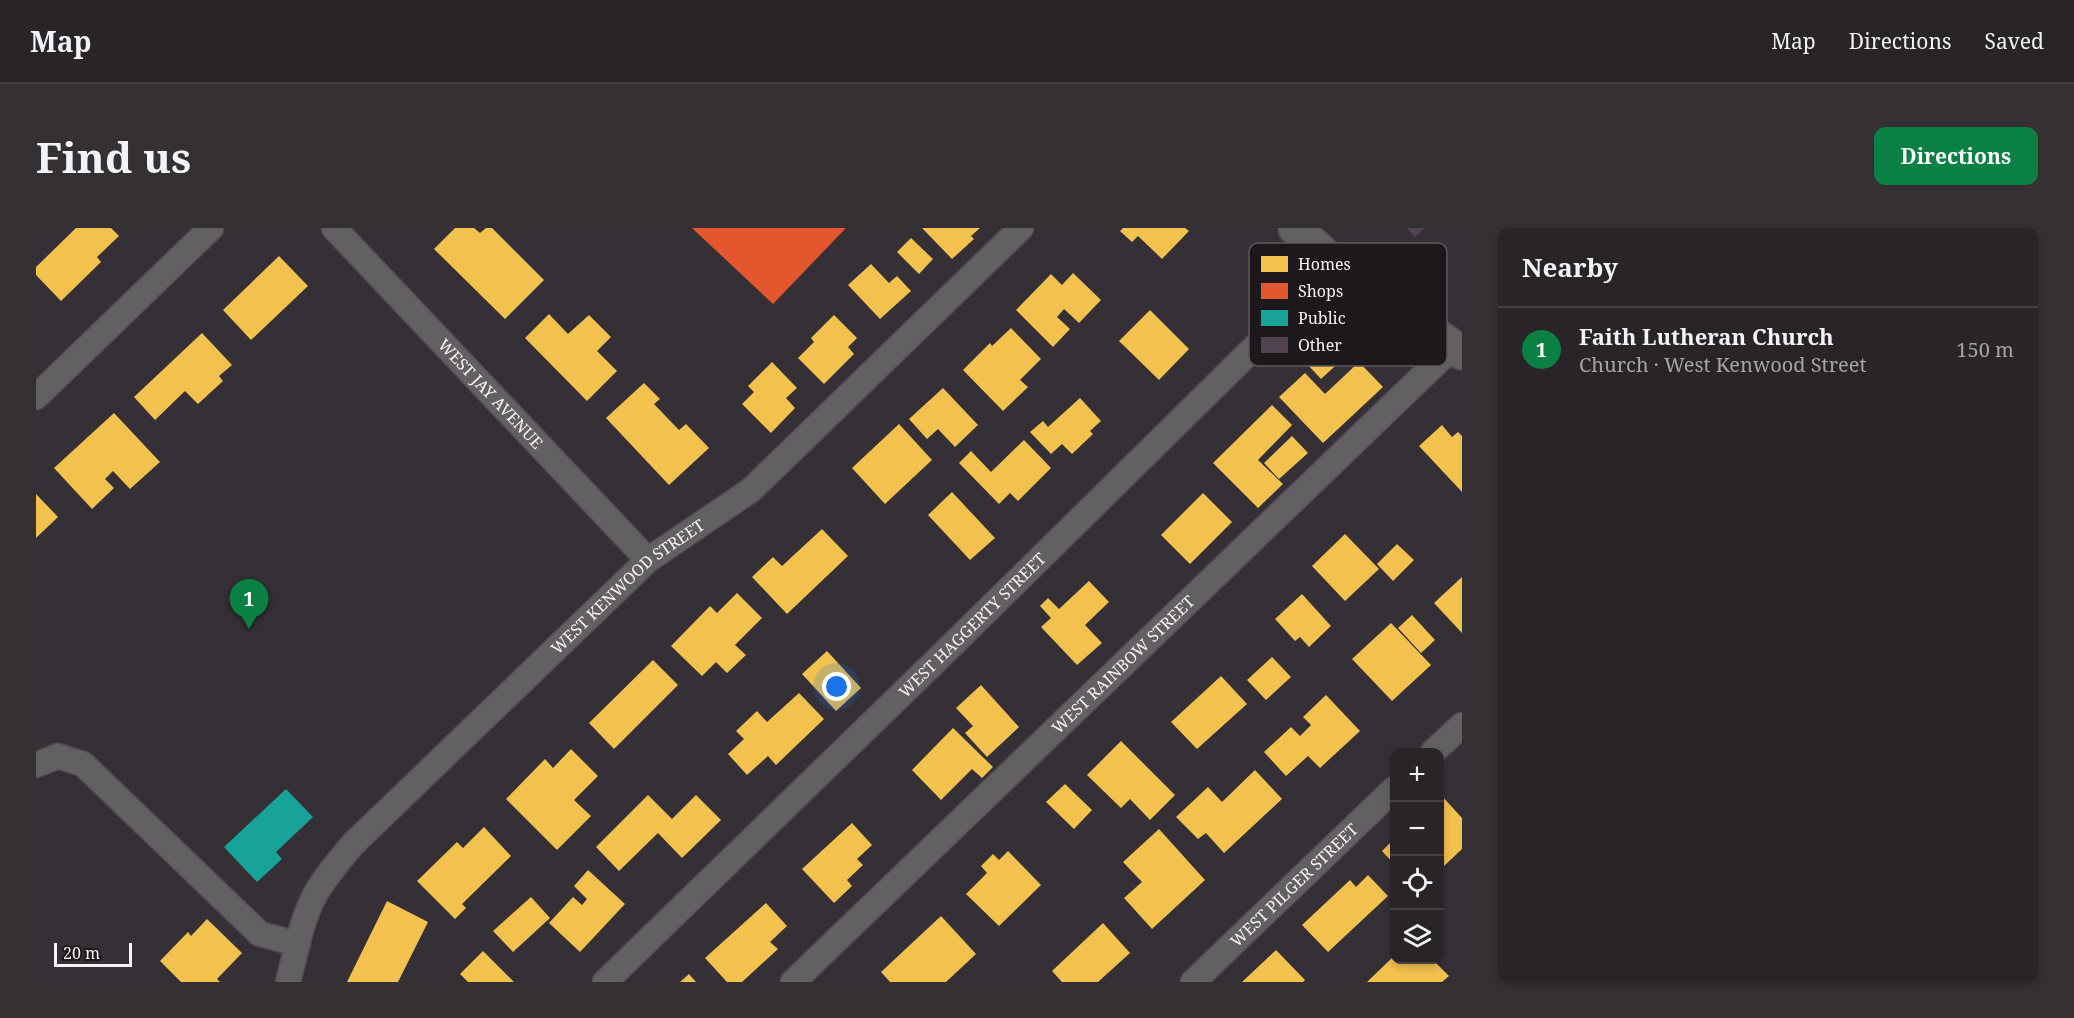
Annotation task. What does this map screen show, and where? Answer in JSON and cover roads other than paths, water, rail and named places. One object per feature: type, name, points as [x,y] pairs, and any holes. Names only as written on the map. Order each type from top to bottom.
[{"type":"main road","points":[[1295,228],[1312,243]]},
{"type":"street","points":[[36,396],[211,228]]},
{"type":"street","name":"WEST JAY AVENUE","points":[[334,228],[648,560]]},
{"type":"street","name":"WEST KENWOOD STREET","points":[[288,982],[304,921],[316,894],[353,844],[648,560],[751,490],[1022,228]]},
{"type":"street","name":"WEST RAINBOW STREET","points":[[1447,360],[1458,350]]},
{"type":"street","name":"WEST HAGGERTY STREET","points":[[605,982],[1249,352]]},
{"type":"street","name":"WEST RAINBOW STREET","points":[[793,982],[1441,366]]},
{"type":"street","points":[[1438,748],[1462,725]]},
{"type":"street","points":[[36,765],[58,756],[83,764],[260,934],[298,944]]},
{"type":"street","name":"WEST PILGER STREET","points":[[1192,982],[1390,794]]},
{"type":"place","name":"Faith Lutheran Church","points":[[249,629]]}]
